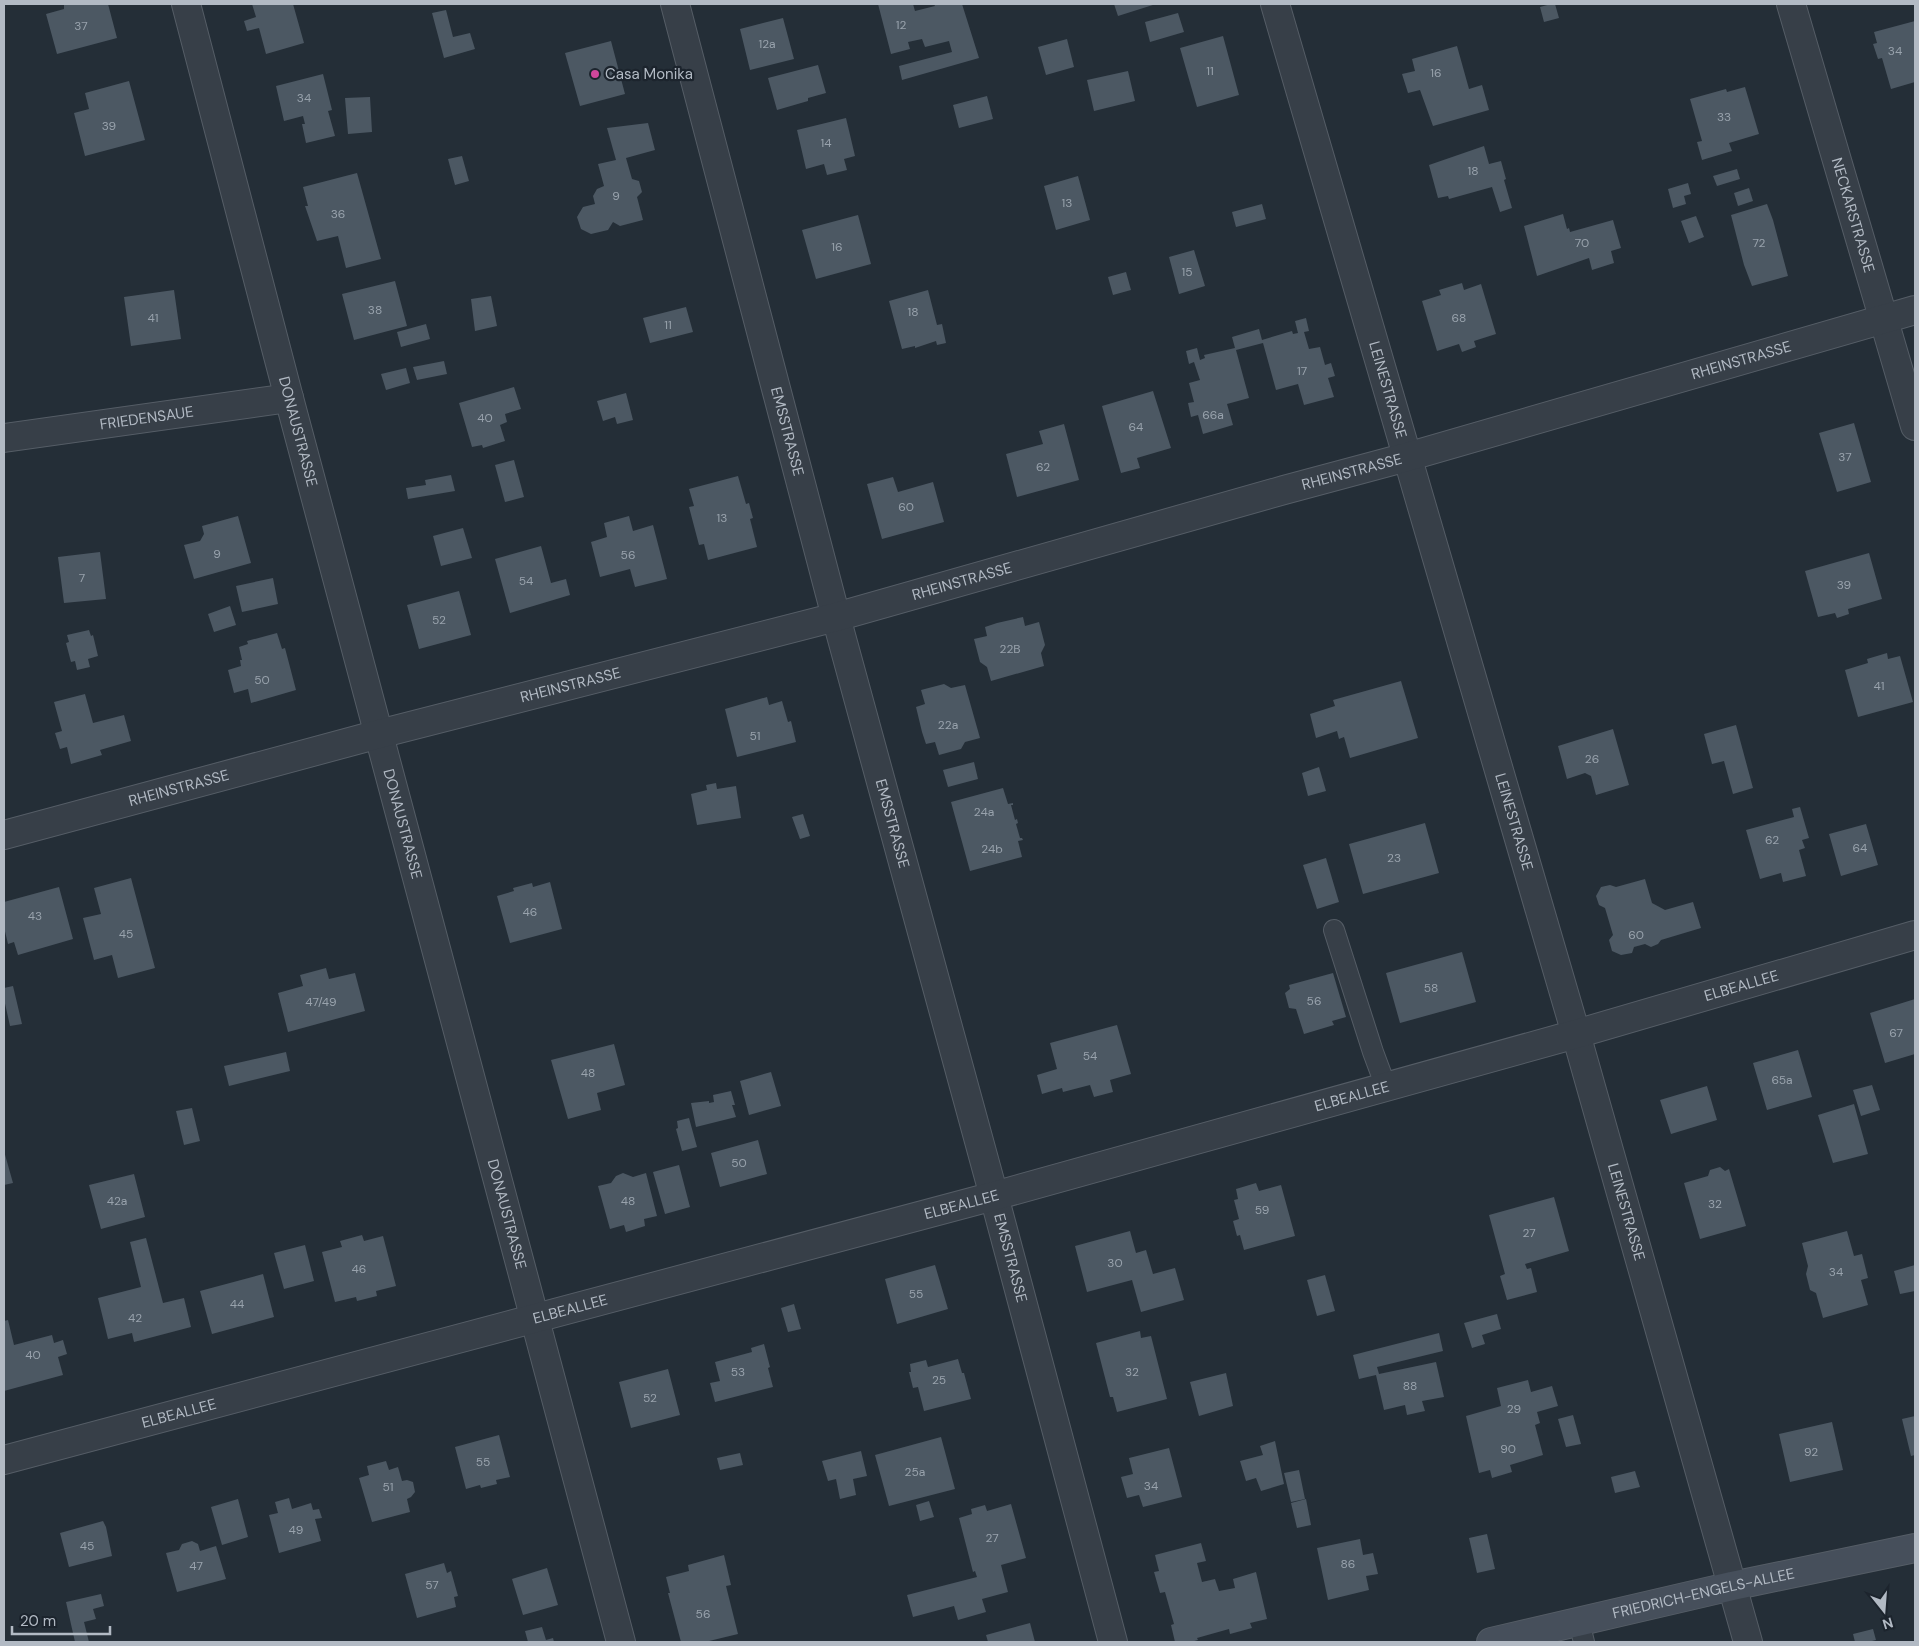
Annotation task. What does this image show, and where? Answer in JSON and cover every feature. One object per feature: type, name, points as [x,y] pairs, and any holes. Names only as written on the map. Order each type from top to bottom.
[{"type":"street","name":"DONAUSTRASSE","points":[[186,4],[289,398],[621,1642]]},
{"type":"street","name":"EMSSTRASSE","points":[[675,4],[836,617],[1113,1642]]},
{"type":"street","name":"LEINESTRASSE","points":[[1275,4],[1576,1034],[1748,1642]]},
{"type":"street","name":"NECKARSTRASSE","points":[[1791,4],[1915,426]]},
{"type":"street","name":"RHEINSTRASSE","points":[[4,835],[379,734],[836,617],[1407,457],[1915,310]]},
{"type":"street","name":"FRIEDENSAUE","points":[[4,438],[289,398]]},
{"type":"street","name":"ELBEALLEE","points":[[4,1460],[994,1196],[1576,1034],[1915,935]]},
{"type":"street","name":"FRIEDRICH-ENGELS-ALLEE","points":[[1491,1642],[1582,1632],[1732,1586],[1915,1548]]},
{"type":"lane","points":[[1334,930],[1372,1052],[1386,1087]]},
{"type":"building","points":[[64,4],[108,4],[117,38],[57,54],[46,14],[64,9]]},
{"type":"building","points":[[252,4],[293,4],[304,43],[266,54],[259,28],[247,31],[244,21],[256,17]]},
{"type":"building","points":[[878,4],[913,4],[915,11],[935,6],[934,4],[962,4],[979,58],[902,80],[899,66],[952,52],[949,41],[925,47],[922,39],[908,42],[910,49],[891,54]]},
{"type":"building","points":[[1114,4],[1156,4],[1118,16]]},
{"type":"building","points":[[1555,4],[1559,18],[1544,22],[1540,7]]},
{"type":"building","points":[[446,10],[453,37],[470,33],[475,49],[444,58],[432,13]]},
{"type":"building","points":[[1178,13],[1184,32],[1150,42],[1145,22]]},
{"type":"building","points":[[783,18],[794,59],[750,70],[740,29]]},
{"type":"building","points":[[1915,21],[1915,82],[1891,89],[1882,58],[1878,59],[1873,44],[1877,43],[1874,32]]},
{"type":"building","points":[[1223,36],[1239,95],[1197,107],[1180,48]]},
{"type":"building","points":[[1067,39],[1074,67],[1046,75],[1038,47]]},
{"type":"building","points":[[611,41],[625,94],[580,106],[565,53]]},
{"type":"building","points":[[1457,46],[1469,89],[1482,85],[1489,110],[1433,126],[1420,90],[1408,93],[1402,74],[1415,71],[1412,59]]},
{"type":"building","points":[[818,65],[826,93],[808,98],[808,101],[777,110],[768,78]]},
{"type":"building","points":[[1128,71],[1135,101],[1094,111],[1087,80]]},
{"type":"building","points":[[323,74],[332,110],[328,111],[335,136],[306,143],[302,124],[305,124],[303,116],[284,121],[276,86]]},
{"type":"building","points":[[129,81],[145,140],[85,156],[74,113],[89,109],[85,93]]},
{"type":"building","points":[[1745,87],[1759,134],[1729,143],[1732,151],[1702,160],[1697,142],[1702,141],[1690,99],[1726,89],[1727,92]]},
{"type":"building","points":[[987,96],[993,119],[959,128],[953,105]]},
{"type":"building","points":[[370,97],[372,132],[348,134],[345,98]]},
{"type":"building","points":[[846,118],[855,156],[844,159],[847,170],[827,175],[824,164],[806,169],[797,130]]},
{"type":"building","points":[[648,123],[655,150],[626,158],[632,179],[639,181],[642,192],[637,197],[643,220],[620,226],[613,222],[608,230],[591,234],[581,229],[577,217],[583,207],[595,204],[593,196],[597,189],[604,186],[598,164],[616,160],[607,128]]},
{"type":"building","points":[[1484,146],[1489,164],[1501,161],[1512,208],[1500,212],[1492,187],[1449,199],[1448,196],[1438,198],[1429,165]]},
{"type":"building","points":[[462,156],[469,181],[455,185],[448,159]]},
{"type":"building","points":[[1737,169],[1740,179],[1717,186],[1713,176]]},
{"type":"building","points":[[357,173],[381,259],[346,268],[338,236],[317,241],[305,206],[308,206],[303,187]]},
{"type":"building","points":[[1078,176],[1090,220],[1056,230],[1044,186]]},
{"type":"building","points":[[1688,183],[1691,194],[1684,196],[1686,204],[1673,208],[1668,189]]},
{"type":"building","points":[[1749,188],[1753,201],[1738,206],[1734,193]]},
{"type":"building","points":[[1262,204],[1266,219],[1236,227],[1232,212]]},
{"type":"building","points":[[1767,204],[1788,276],[1752,286],[1744,265],[1731,215]]},
{"type":"building","points":[[1563,214],[1567,229],[1569,228],[1570,232],[1613,220],[1621,248],[1611,251],[1614,263],[1592,270],[1589,258],[1537,276],[1524,226]]},
{"type":"building","points":[[858,215],[871,264],[816,279],[802,230]]},
{"type":"building","points":[[1696,216],[1704,237],[1689,243],[1681,221]]},
{"type":"building","points":[[1194,250],[1205,286],[1179,294],[1169,257]]},
{"type":"building","points":[[1126,272],[1131,290],[1113,295],[1108,277]]},
{"type":"building","points":[[395,281],[407,326],[354,340],[342,294]]},
{"type":"building","points":[[1462,283],[1464,290],[1481,284],[1496,334],[1474,341],[1476,347],[1462,352],[1459,344],[1437,351],[1422,301],[1441,295],[1439,290]]},
{"type":"building","points":[[174,290],[181,339],[131,346],[124,297]]},
{"type":"building","points":[[928,290],[937,325],[942,324],[946,343],[937,345],[936,341],[915,348],[915,346],[902,349],[889,301]]},
{"type":"building","points":[[491,296],[497,326],[475,331],[471,299]]},
{"type":"building","points":[[686,307],[693,332],[650,343],[643,318]]},
{"type":"building","points":[[1306,318],[1309,331],[1304,332],[1309,349],[1320,347],[1325,365],[1331,363],[1335,376],[1328,378],[1334,397],[1304,405],[1298,384],[1276,390],[1263,343],[1236,350],[1249,398],[1227,404],[1233,425],[1203,434],[1198,415],[1191,417],[1188,403],[1194,402],[1189,383],[1200,380],[1194,362],[1189,364],[1186,351],[1197,348],[1200,360],[1205,358],[1204,355],[1235,348],[1232,337],[1259,329],[1262,340],[1292,331],[1293,334],[1298,333],[1295,321]]},
{"type":"building","points":[[426,324],[430,339],[401,347],[397,332]]},
{"type":"building","points":[[444,361],[447,374],[417,380],[413,367]]},
{"type":"building","points":[[406,368],[410,383],[386,390],[381,374]]},
{"type":"building","points":[[514,387],[521,409],[505,414],[507,422],[500,425],[505,441],[483,448],[482,445],[472,447],[459,403]]},
{"type":"building","points":[[1153,391],[1171,448],[1137,458],[1140,468],[1121,473],[1102,406]]},
{"type":"building","points":[[626,393],[633,420],[617,424],[615,417],[603,421],[597,401]]},
{"type":"building","points":[[1854,423],[1871,482],[1837,492],[1819,433]]},
{"type":"building","points":[[1064,424],[1079,480],[1017,497],[1006,454],[1043,444],[1039,431]]},
{"type":"building","points":[[514,460],[524,497],[505,502],[495,465]]},
{"type":"building","points":[[451,475],[455,491],[408,499],[406,488],[426,485],[425,480]]},
{"type":"building","points":[[738,476],[746,504],[749,503],[753,518],[750,519],[757,547],[708,560],[704,544],[699,545],[689,507],[694,506],[689,489]]},
{"type":"building","points":[[893,477],[898,492],[933,482],[944,522],[882,539],[867,484]]},
{"type":"building","points":[[238,516],[251,563],[194,579],[184,545],[200,541],[204,534],[202,526]]},
{"type":"building","points":[[629,516],[633,531],[653,525],[667,579],[635,587],[630,569],[600,577],[591,542],[607,537],[604,523]]},
{"type":"building","points":[[463,528],[472,558],[441,566],[433,536]]},
{"type":"building","points":[[541,546],[551,583],[566,579],[570,595],[510,613],[495,559]]},
{"type":"building","points":[[100,552],[106,599],[64,603],[58,557]]},
{"type":"building","points":[[1869,553],[1882,599],[1848,609],[1849,614],[1837,618],[1835,613],[1818,617],[1805,571]]},
{"type":"building","points":[[273,578],[278,604],[242,612],[236,586]]},
{"type":"building","points":[[459,591],[471,635],[419,649],[407,605]]},
{"type":"building","points":[[230,606],[236,625],[214,632],[208,614]]},
{"type":"building","points":[[1023,617],[1025,626],[1039,622],[1045,645],[1041,653],[1044,666],[991,681],[987,667],[980,662],[974,639],[987,636],[985,627]]},
{"type":"building","points":[[89,630],[91,636],[93,635],[98,656],[88,659],[90,667],[77,670],[75,661],[71,662],[66,643],[69,642],[67,635]]},
{"type":"building","points":[[277,633],[282,649],[285,648],[296,690],[251,703],[248,689],[234,693],[228,670],[241,666],[240,660],[242,660],[239,647],[248,644],[247,641]]},
{"type":"building","points":[[1887,653],[1888,659],[1900,656],[1913,702],[1858,717],[1845,670],[1868,663],[1867,659]]},
{"type":"building","points":[[1401,681],[1418,738],[1350,758],[1344,737],[1339,739],[1337,731],[1316,738],[1310,714],[1335,706],[1333,700]]},
{"type":"building","points":[[944,684],[951,688],[965,685],[980,738],[965,742],[961,749],[939,755],[935,742],[926,744],[916,707],[925,704],[921,690]]},
{"type":"building","points":[[85,694],[93,723],[124,715],[131,741],[100,750],[102,755],[71,764],[67,747],[60,749],[55,733],[62,731],[54,702]]},
{"type":"building","points":[[767,697],[769,705],[782,701],[788,722],[791,721],[796,742],[737,757],[725,709]]},
{"type":"building","points":[[1736,725],[1753,788],[1733,794],[1724,761],[1712,764],[1704,734]]},
{"type":"building","points":[[1613,729],[1629,785],[1596,795],[1591,776],[1585,773],[1567,779],[1558,746]]},
{"type":"building","points":[[974,762],[978,779],[948,787],[943,770]]},
{"type":"building","points":[[1319,767],[1326,791],[1308,796],[1302,773]]},
{"type":"building","points":[[716,783],[717,789],[736,786],[741,818],[697,825],[691,794],[707,790],[706,785]]},
{"type":"building","points":[[1003,788],[1008,804],[1013,803],[1011,805],[1015,820],[1017,819],[1018,823],[1016,824],[1020,838],[1023,840],[1018,841],[1022,857],[970,871],[951,802]]},
{"type":"building","points":[[1800,807],[1809,838],[1802,840],[1805,848],[1799,850],[1806,876],[1783,882],[1781,873],[1760,879],[1746,830],[1794,817],[1792,809]]},
{"type":"building","points":[[803,814],[810,836],[800,839],[792,817]]},
{"type":"building","points":[[1425,823],[1439,873],[1363,894],[1349,844]]},
{"type":"building","points":[[1866,824],[1878,865],[1841,876],[1829,834]]},
{"type":"building","points":[[1326,858],[1339,902],[1317,909],[1303,865]]},
{"type":"building","points":[[131,878],[155,968],[118,978],[112,955],[94,960],[83,918],[101,914],[94,888]]},
{"type":"building","points":[[1645,879],[1652,903],[1665,910],[1693,902],[1701,928],[1661,940],[1658,944],[1651,947],[1645,944],[1634,947],[1632,953],[1621,955],[1612,951],[1609,940],[1613,935],[1605,908],[1599,905],[1596,896],[1601,887],[1610,885],[1616,887]]},
{"type":"building","points":[[550,882],[562,929],[510,943],[497,896],[514,891],[513,888],[532,883],[533,887]]},
{"type":"building","points":[[59,887],[73,939],[18,955],[14,942],[8,944],[4,927],[4,902]]},
{"type":"building","points":[[1462,952],[1476,1002],[1400,1023],[1386,973]]},
{"type":"building","points":[[326,968],[329,979],[355,973],[365,1011],[288,1032],[278,993],[303,986],[300,975]]},
{"type":"building","points":[[1333,973],[1346,1017],[1332,1021],[1334,1025],[1304,1034],[1296,1009],[1289,1008],[1285,993],[1290,989],[1289,985]]},
{"type":"building","points":[[13,986],[22,1024],[10,1026],[4,999],[4,988]]},
{"type":"building","points":[[1915,999],[1915,1054],[1885,1063],[1870,1013]]},
{"type":"building","points":[[1117,1025],[1131,1074],[1110,1080],[1113,1092],[1094,1097],[1090,1085],[1063,1092],[1062,1088],[1042,1094],[1037,1075],[1057,1069],[1050,1043]]},
{"type":"building","points":[[614,1044],[625,1085],[597,1093],[601,1110],[568,1119],[551,1060]]},
{"type":"building","points":[[1798,1050],[1812,1097],[1767,1110],[1753,1063]]},
{"type":"building","points":[[286,1052],[290,1071],[229,1086],[224,1066]]},
{"type":"building","points":[[771,1072],[781,1106],[749,1115],[740,1081]]},
{"type":"building","points":[[1872,1085],[1880,1110],[1861,1116],[1853,1090]]},
{"type":"building","points":[[1707,1086],[1717,1120],[1671,1134],[1660,1100]]},
{"type":"building","points":[[731,1091],[735,1105],[732,1105],[736,1117],[696,1127],[691,1103],[714,1102],[713,1095]]},
{"type":"building","points":[[1854,1104],[1868,1154],[1833,1163],[1818,1115]]},
{"type":"building","points":[[192,1108],[200,1141],[184,1145],[176,1111]]},
{"type":"building","points":[[689,1118],[697,1147],[682,1151],[676,1129],[678,1128],[677,1121]]},
{"type":"building","points":[[758,1140],[767,1174],[720,1187],[711,1153]]},
{"type":"building","points":[[4,1151],[13,1183],[4,1185]]},
{"type":"building","points":[[679,1165],[690,1207],[665,1214],[653,1172]]},
{"type":"building","points":[[1720,1167],[1725,1171],[1729,1169],[1746,1226],[1700,1239],[1684,1183],[1708,1176],[1710,1170]]},
{"type":"building","points":[[623,1173],[633,1177],[646,1173],[657,1216],[644,1219],[645,1226],[626,1232],[624,1225],[610,1229],[598,1186],[611,1183],[616,1176]]},
{"type":"building","points":[[134,1174],[145,1217],[101,1229],[89,1185]]},
{"type":"building","points":[[1256,1183],[1259,1191],[1281,1185],[1295,1236],[1244,1250],[1240,1235],[1237,1236],[1233,1221],[1239,1219],[1234,1200],[1238,1199],[1236,1189]]},
{"type":"building","points":[[1554,1197],[1569,1251],[1525,1264],[1527,1269],[1531,1268],[1537,1292],[1507,1300],[1500,1276],[1505,1274],[1489,1215]]},
{"type":"building","points":[[1130,1231],[1136,1253],[1146,1250],[1153,1274],[1175,1268],[1184,1300],[1141,1312],[1132,1280],[1087,1292],[1075,1246]]},
{"type":"building","points":[[1847,1231],[1854,1256],[1862,1254],[1868,1278],[1861,1280],[1868,1305],[1823,1318],[1816,1293],[1810,1290],[1806,1274],[1808,1266],[1802,1243]]},
{"type":"building","points":[[362,1235],[364,1241],[383,1236],[396,1286],[376,1291],[377,1296],[357,1301],[356,1297],[335,1302],[322,1252],[342,1247],[340,1241]]},
{"type":"building","points":[[146,1238],[163,1303],[184,1298],[191,1327],[134,1342],[132,1333],[108,1339],[98,1298],[141,1287],[130,1242]]},
{"type":"building","points":[[305,1245],[314,1281],[284,1289],[274,1253]]},
{"type":"building","points":[[935,1265],[948,1309],[897,1324],[885,1279]]},
{"type":"building","points":[[1915,1265],[1915,1291],[1900,1294],[1894,1271]]},
{"type":"building","points":[[263,1274],[274,1317],[212,1334],[200,1291]]},
{"type":"building","points":[[1325,1275],[1335,1311],[1317,1316],[1307,1280]]},
{"type":"building","points":[[794,1304],[801,1329],[788,1332],[781,1308]]},
{"type":"building","points":[[1497,1314],[1501,1329],[1482,1335],[1485,1344],[1472,1348],[1464,1323]]},
{"type":"building","points":[[8,1320],[14,1345],[52,1335],[54,1343],[63,1340],[67,1354],[58,1357],[63,1375],[4,1391],[4,1321]]},
{"type":"building","points":[[1140,1331],[1141,1338],[1151,1336],[1167,1399],[1117,1412],[1113,1397],[1110,1397],[1096,1343]]},
{"type":"building","points":[[1439,1333],[1443,1351],[1377,1367],[1379,1374],[1436,1362],[1444,1397],[1422,1401],[1425,1411],[1407,1415],[1405,1405],[1384,1410],[1376,1375],[1359,1379],[1353,1355]]},
{"type":"building","points":[[764,1344],[773,1387],[715,1402],[710,1383],[720,1381],[715,1362],[752,1352],[751,1348]]},
{"type":"building","points":[[958,1359],[971,1399],[924,1411],[918,1387],[913,1388],[909,1372],[911,1372],[910,1364],[926,1360],[928,1367]]},
{"type":"building","points":[[668,1369],[680,1415],[631,1428],[619,1382]]},
{"type":"building","points":[[1226,1373],[1233,1406],[1199,1416],[1190,1382]]},
{"type":"building","points":[[1528,1380],[1531,1392],[1552,1386],[1558,1406],[1537,1412],[1540,1423],[1535,1425],[1543,1455],[1510,1465],[1512,1472],[1492,1478],[1490,1470],[1479,1473],[1466,1416],[1501,1406],[1497,1388]]},
{"type":"building","points":[[1573,1415],[1581,1444],[1566,1447],[1558,1419]]},
{"type":"building","points":[[1915,1416],[1915,1455],[1911,1456],[1902,1419]]},
{"type":"building","points":[[1832,1422],[1843,1470],[1790,1482],[1779,1434]]},
{"type":"building","points":[[499,1435],[510,1477],[496,1480],[497,1484],[481,1488],[480,1485],[466,1489],[455,1447]]},
{"type":"building","points":[[941,1437],[955,1489],[889,1506],[875,1455]]},
{"type":"building","points":[[1275,1441],[1284,1484],[1261,1491],[1256,1478],[1246,1481],[1240,1461],[1263,1455],[1260,1446]]},
{"type":"building","points":[[1169,1448],[1182,1497],[1143,1507],[1139,1495],[1127,1498],[1121,1477],[1133,1474],[1129,1458]]},
{"type":"building","points":[[861,1451],[867,1476],[853,1479],[856,1495],[840,1499],[836,1479],[828,1481],[822,1461]]},
{"type":"building","points":[[740,1453],[743,1465],[720,1470],[717,1458]]},
{"type":"building","points":[[386,1461],[389,1470],[398,1467],[402,1481],[413,1482],[415,1492],[407,1499],[410,1512],[372,1522],[359,1478],[369,1475],[367,1466]]},
{"type":"building","points":[[1299,1470],[1305,1499],[1291,1502],[1284,1473]]},
{"type":"building","points":[[1635,1471],[1640,1487],[1615,1493],[1611,1477]]},
{"type":"building","points":[[289,1498],[292,1509],[311,1503],[313,1510],[319,1509],[322,1518],[315,1519],[321,1541],[279,1553],[269,1515],[278,1513],[275,1502]]},
{"type":"building","points":[[238,1499],[248,1537],[222,1545],[211,1507]]},
{"type":"building","points":[[1306,1499],[1311,1525],[1297,1528],[1291,1503]]},
{"type":"building","points":[[929,1501],[934,1517],[920,1521],[916,1505]]},
{"type":"building","points":[[1011,1504],[1026,1558],[1001,1565],[1008,1592],[982,1599],[986,1612],[958,1620],[954,1606],[913,1617],[907,1595],[977,1577],[975,1571],[973,1572],[959,1518],[972,1514],[971,1509],[985,1505],[987,1511]]},
{"type":"building","points":[[103,1521],[112,1556],[69,1567],[60,1533]]},
{"type":"building","points":[[1487,1534],[1495,1569],[1477,1573],[1469,1538]]},
{"type":"building","points":[[1360,1539],[1363,1555],[1373,1553],[1378,1574],[1366,1576],[1369,1590],[1328,1600],[1317,1548]]},
{"type":"building","points":[[192,1541],[198,1544],[200,1551],[216,1546],[226,1579],[177,1592],[166,1553],[179,1550],[182,1544]]},
{"type":"building","points":[[1201,1543],[1206,1561],[1197,1563],[1202,1582],[1215,1579],[1219,1591],[1235,1588],[1233,1579],[1256,1572],[1267,1619],[1250,1623],[1252,1628],[1230,1634],[1229,1629],[1197,1638],[1198,1640],[1191,1642],[1175,1642],[1171,1625],[1174,1624],[1165,1592],[1160,1593],[1154,1572],[1159,1571],[1155,1555]]},
{"type":"building","points":[[724,1555],[731,1585],[726,1586],[738,1634],[705,1642],[681,1642],[668,1593],[670,1593],[666,1577],[689,1571],[688,1565]]},
{"type":"building","points":[[444,1563],[447,1573],[451,1571],[458,1596],[454,1597],[456,1607],[417,1618],[405,1574]]},
{"type":"building","points":[[547,1568],[558,1605],[523,1615],[512,1579]]},
{"type":"building","points":[[101,1594],[104,1606],[93,1609],[96,1619],[84,1622],[89,1642],[75,1642],[66,1602]]},
{"type":"building","points":[[1030,1623],[1035,1642],[988,1642],[986,1635]]},
{"type":"building","points":[[542,1627],[546,1640],[553,1638],[554,1642],[528,1642],[525,1631]]},
{"type":"building","points":[[1873,1629],[1876,1640],[1855,1642],[1853,1634]]},
{"type":"place","name":"Casa Monika","points":[[595,74]]}]
